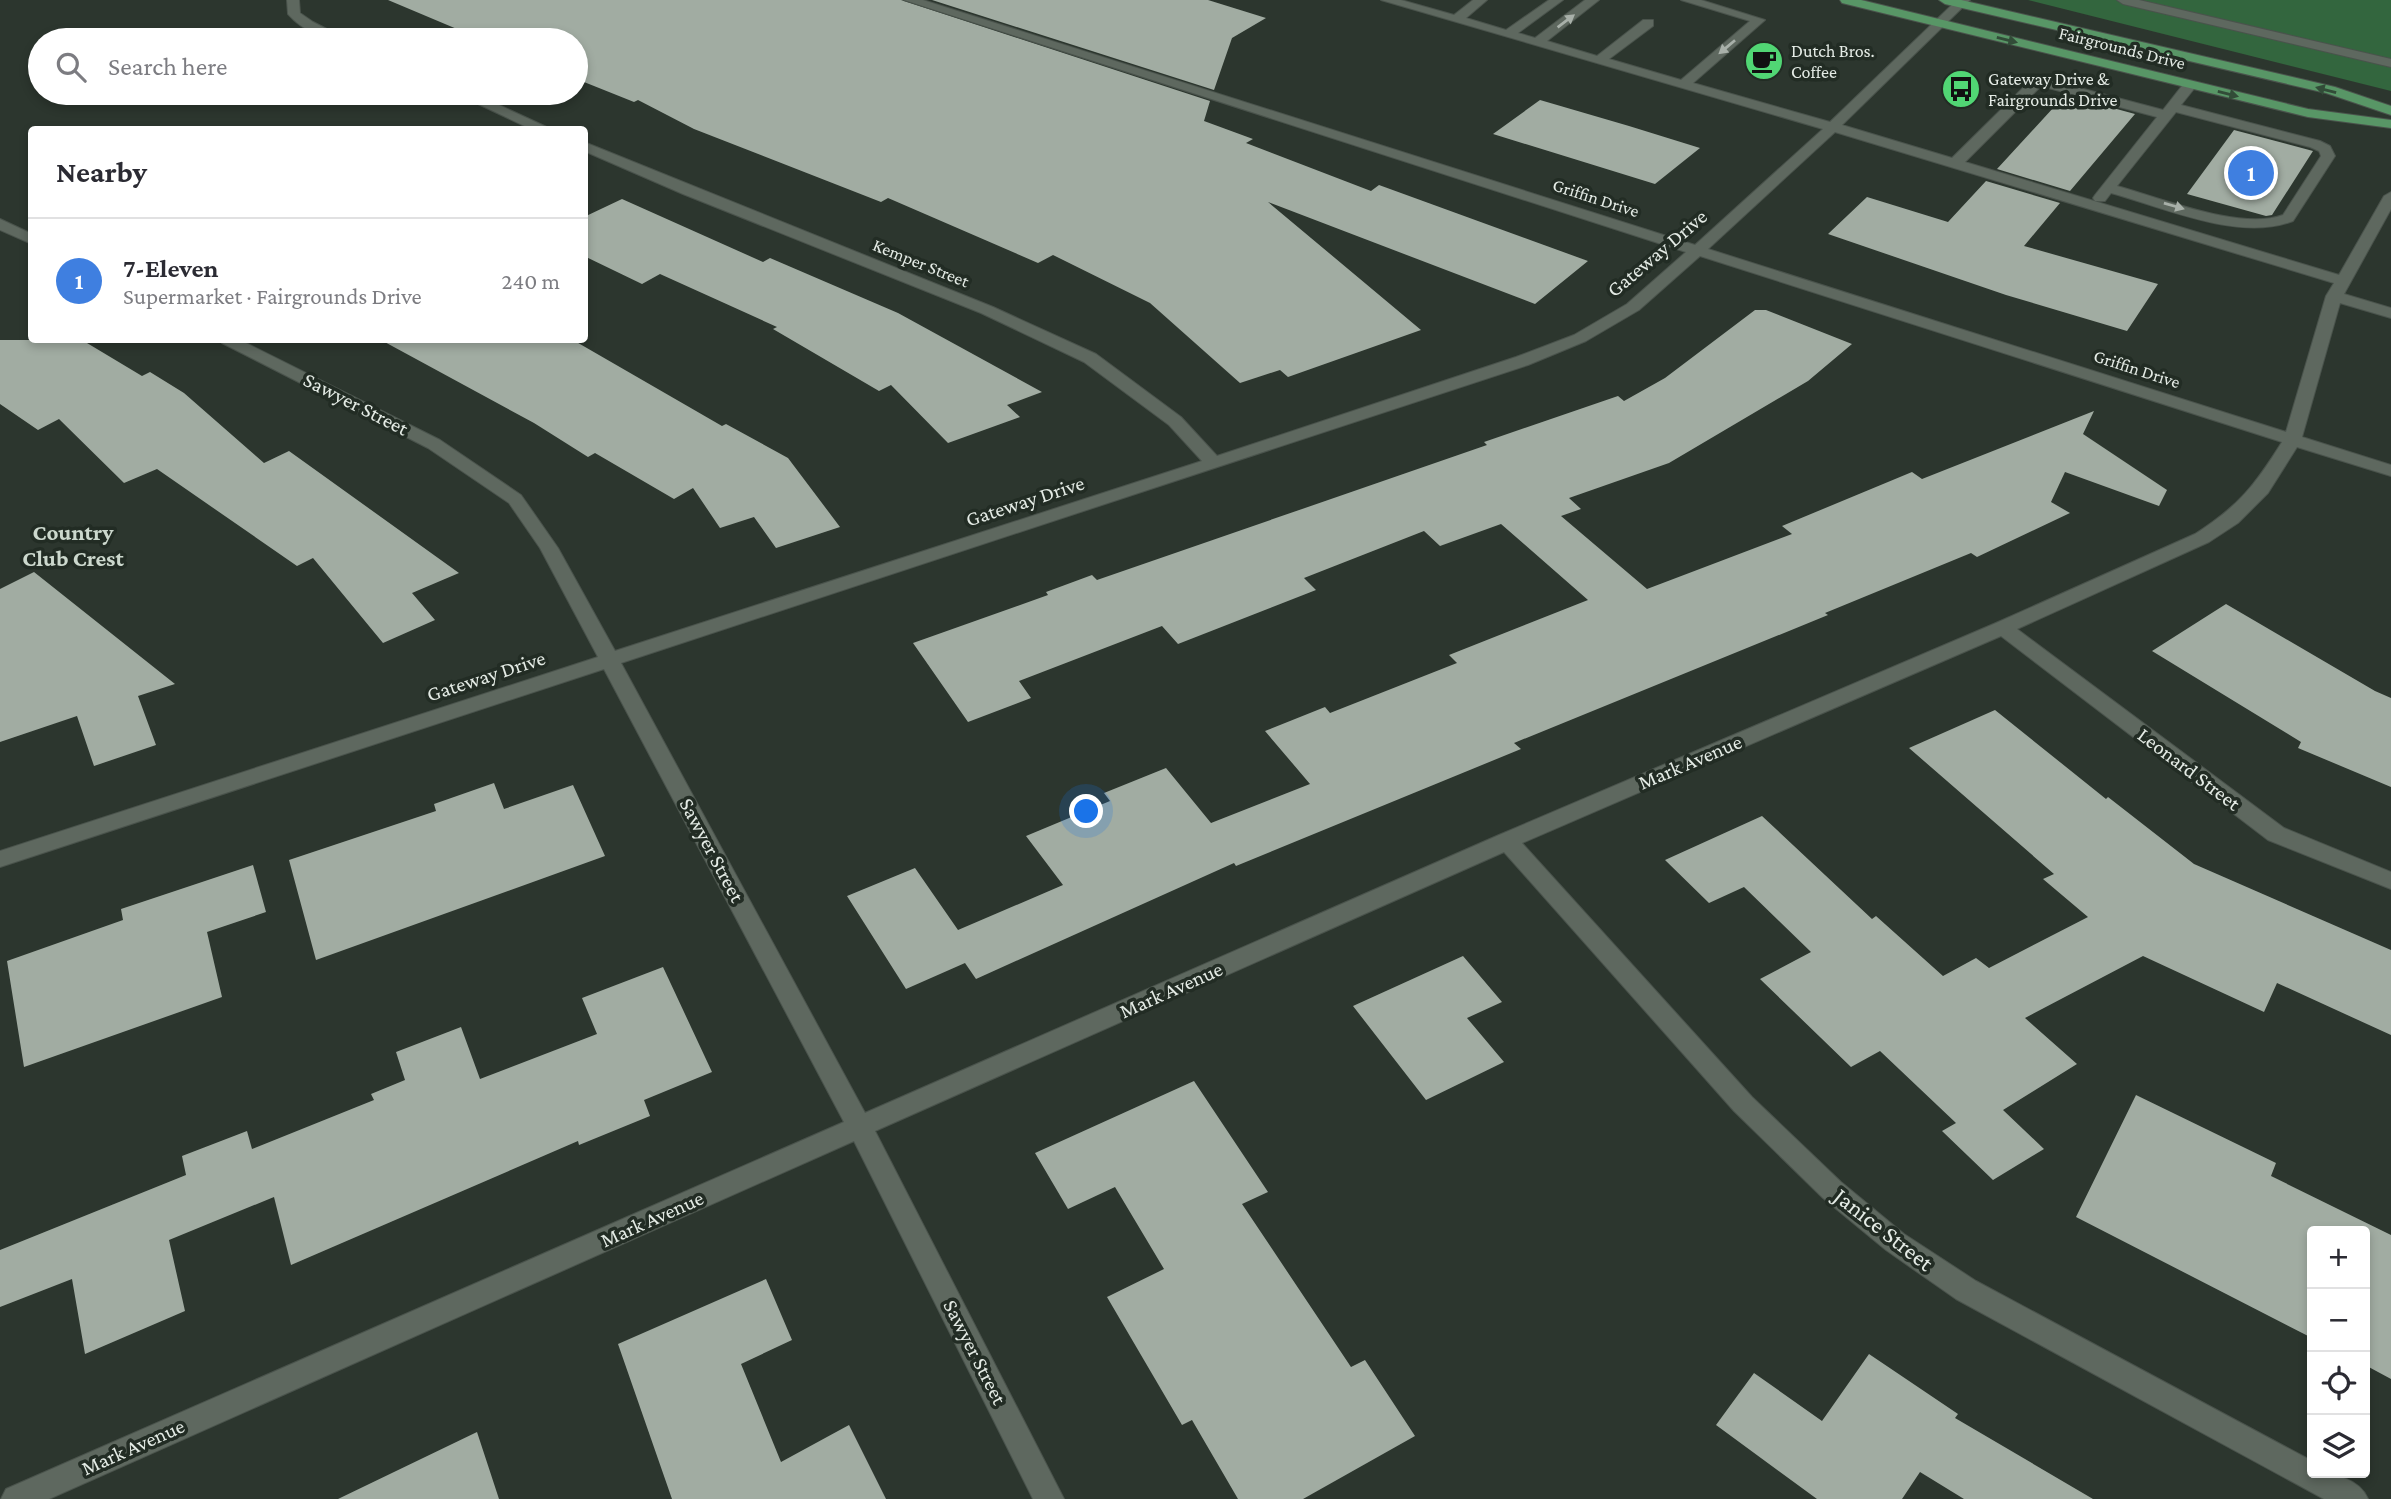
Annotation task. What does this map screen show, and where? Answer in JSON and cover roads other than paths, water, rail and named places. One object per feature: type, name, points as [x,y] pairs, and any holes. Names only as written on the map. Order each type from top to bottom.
[{"type":"main road","name":"Fairgrounds Drive","points":[[1846,0],[2308,113],[2391,124]]},
{"type":"main road","name":"Fairgrounds Drive","points":[[1945,0],[2330,90],[2391,111]]},
{"type":"street","points":[[293,0],[294,14],[315,28]]},
{"type":"street","name":"Griffin Drive","points":[[910,0],[2391,471]]},
{"type":"street","points":[[1387,0],[1833,127],[2344,281]]},
{"type":"street","points":[[1457,19],[1481,0]]},
{"type":"street","points":[[1509,34],[1557,0]]},
{"type":"street","points":[[1538,42],[1593,0]]},
{"type":"street","points":[[1686,0],[1759,20]]},
{"type":"street","points":[[2123,0],[2391,63]]},
{"type":"street","name":"Gateway Drive","points":[[0,859],[1214,463],[1522,361],[1580,338],[1633,307],[1784,174],[1962,2]]},
{"type":"street","points":[[1684,84],[1759,20],[1761,12],[1751,3]]},
{"type":"street","points":[[1599,60],[1648,23]]},
{"type":"street","points":[[1955,164],[2038,81],[2315,144],[2325,149],[2328,156],[2288,218],[2280,222],[2251,226],[2232,223],[2108,188]]},
{"type":"street","points":[[2094,205],[2190,85]]},
{"type":"street","points":[[489,105],[537,126]]},
{"type":"street","name":"Kemper Street","points":[[588,148],[700,196],[987,310],[1090,358],[1175,421],[1214,463]]},
{"type":"street","name":"Mark Avenue","points":[[16,1499],[1507,841],[2003,628],[2202,538],[2232,519],[2262,489],[2293,439],[2334,296],[2391,196]]},
{"type":"street","points":[[0,224],[28,238]]},
{"type":"street","points":[[2334,296],[2391,313]]},
{"type":"street","name":"Sawyer Street","points":[[234,343],[434,444],[515,499],[549,548],[860,1127],[1049,1499]]},
{"type":"street","name":"Leonard Street","points":[[2003,628],[2276,834],[2391,881]]},
{"type":"street","name":"Janice Street","points":[[1507,841],[1743,1104],[1832,1190],[1895,1242],[1966,1290],[2353,1499]]},
{"type":"place","name":"Dutch Bros. Coffee","points":[[1764,61]]},
{"type":"place","name":"Gateway Drive & Fairgrounds Drive","points":[[1961,89]]},
{"type":"place","name":"7-Eleven","points":[[2251,173]]},
{"type":"district","name":"Country Club Crest","points":[[73,545]]}]
